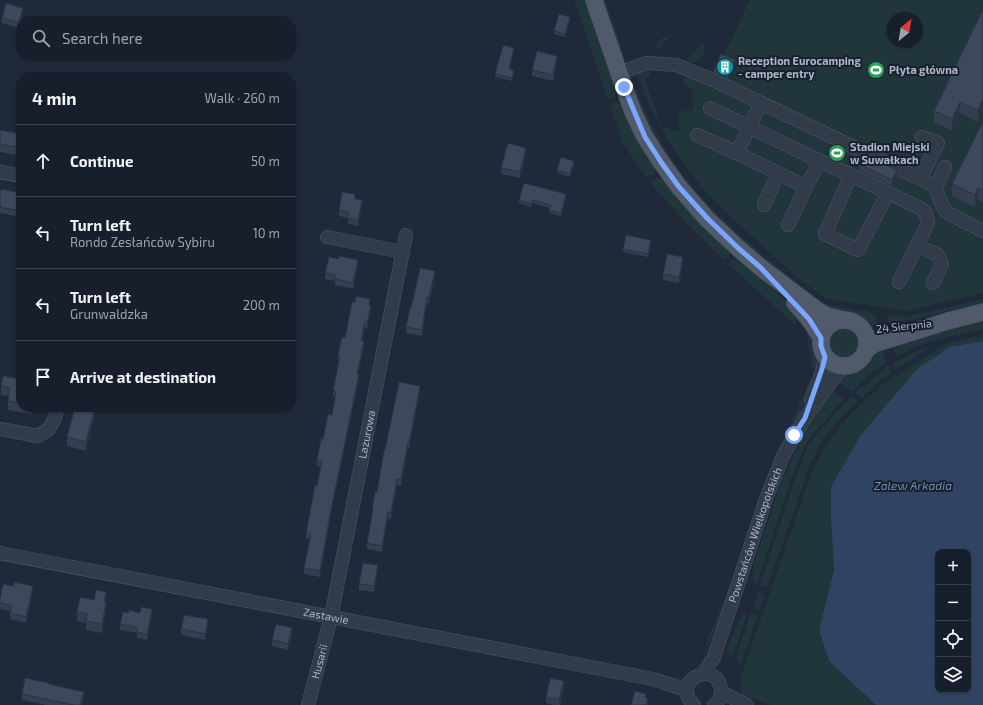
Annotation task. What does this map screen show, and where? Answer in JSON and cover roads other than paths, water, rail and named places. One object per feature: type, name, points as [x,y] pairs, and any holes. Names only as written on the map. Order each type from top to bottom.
[{"type":"main road","points":[[594,0],[618,73],[634,112],[645,137],[661,162],[679,187],[708,219],[760,267],[816,310],[827,316],[847,319],[860,326],[865,332],[867,339],[866,350],[861,359],[855,364],[848,366],[833,364],[825,357],[821,346],[821,338],[827,326],[840,319]]},
{"type":"main road","points":[[760,267],[809,319],[821,338]]},
{"type":"main road","name":"24 Sierpnia","points":[[866,350],[874,344],[948,321],[983,312]]},
{"type":"main road","name":"24 Sierpnia","points":[[860,326],[873,330],[883,330],[948,321]]},
{"type":"street","points":[[618,73],[647,63],[676,65],[710,79],[929,183],[938,183],[945,167]]},
{"type":"street","points":[[737,153],[761,103]]},
{"type":"street","points":[[710,108],[920,208],[925,212],[928,223],[899,282]]},
{"type":"street","points":[[697,135],[806,187]]},
{"type":"street","points":[[914,176],[924,171],[938,143],[922,136]]},
{"type":"street","points":[[788,225],[820,161]]},
{"type":"street","points":[[0,172],[16,175]]},
{"type":"street","points":[[764,205],[778,173]]},
{"type":"street","points":[[851,175],[825,234],[858,250],[888,193]]},
{"type":"street","points":[[934,184],[946,212],[983,231]]},
{"type":"street","name":"Lazurowa","points":[[331,618],[406,235]]},
{"type":"street","points":[[327,237],[403,252]]},
{"type":"street","points":[[917,245],[938,255],[942,264],[933,283]]},
{"type":"street","name":"Powstańców Wielkopolskich","points":[[805,418],[825,357]]},
{"type":"street","name":"Powstańców Wielkopolskich","points":[[709,676],[766,499],[783,456],[805,418],[836,373],[844,366]]},
{"type":"street","points":[[0,429],[38,436],[49,429],[55,418],[56,412]]},
{"type":"street","name":"Zastawie","points":[[0,553],[331,618],[688,685]]},
{"type":"street","name":"Husarii","points":[[308,705],[331,618]]},
{"type":"street","points":[[694,705],[688,699],[688,685],[693,677],[698,675],[709,676],[718,682],[721,687],[718,698]]},
{"type":"street","points":[[718,698],[741,705]]},
{"type":"street","points":[[718,698],[747,705]]},
{"type":"water","name":"Zalew Arkadia","points":[[983,341],[983,705],[876,705],[829,661],[819,630],[834,570],[831,487],[861,435],[917,369],[950,347]]},
{"type":"place","name":"Reception Eurocamping - camper entry","points":[[725,67]]},
{"type":"place","name":"Płyta główna","points":[[876,70]]},
{"type":"place","name":"Stadion Miejski w Suwałkach","points":[[837,153]]}]
